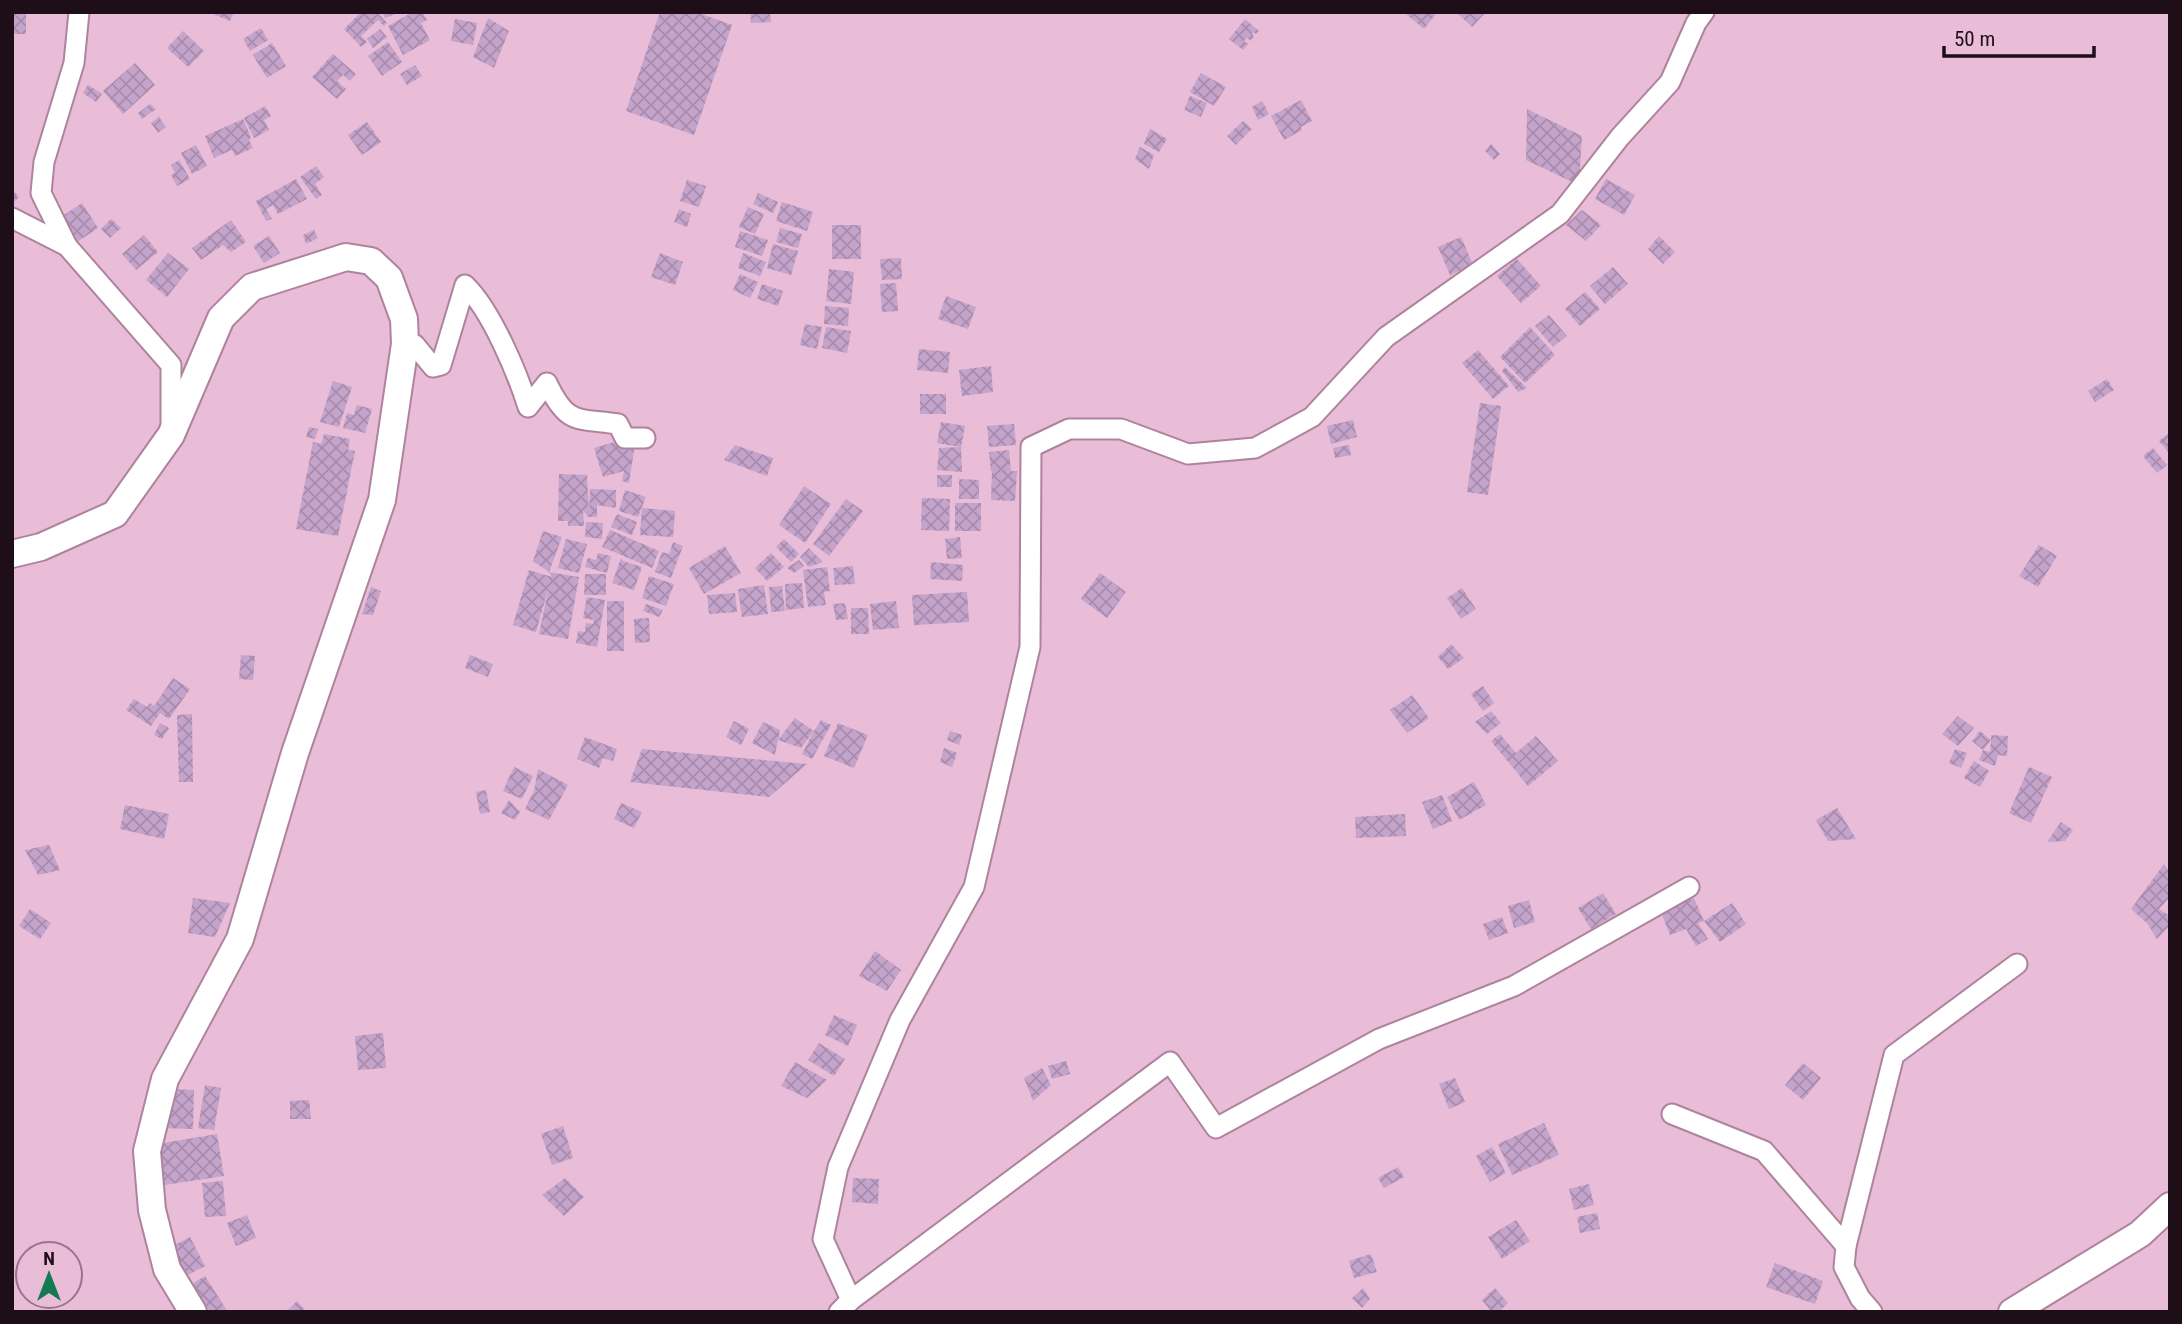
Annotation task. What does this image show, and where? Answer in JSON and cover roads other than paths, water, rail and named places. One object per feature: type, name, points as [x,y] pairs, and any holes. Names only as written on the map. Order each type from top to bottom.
[{"type":"street","points":[[79,12],[74,63],[44,162],[41,193],[67,246],[171,365],[171,435]]},
{"type":"street","points":[[1689,887],[1514,986],[1380,1039],[1216,1128],[1170,1062],[845,1306],[823,1239],[838,1167],[900,1020],[974,887],[1030,648],[1031,447],[1069,429],[1121,429],[1188,454],[1255,449],[1312,417],[1386,337],[1560,214],[1620,137],[1670,82],[1696,23],[1704,12]]},
{"type":"street","points":[[12,218],[67,246]]},
{"type":"street","points":[[12,554],[41,547],[115,514],[171,435],[221,318],[252,287],[346,257],[371,261],[389,278],[404,319],[405,345],[382,500],[295,753],[240,939],[165,1079],[147,1151],[152,1210],[167,1269],[193,1312]]},
{"type":"street","points":[[405,345],[415,345],[433,367],[440,365],[465,285],[479,298],[520,381],[528,407],[547,383],[557,403],[570,417],[618,424],[625,438],[645,438]]},
{"type":"street","points":[[1872,1312],[1860,1298],[1844,1267],[1846,1246],[1894,1055],[2017,964]]},
{"type":"street","points":[[1672,1114],[1764,1151],[1846,1246]]},
{"type":"street","points":[[2012,1312],[2140,1234],[2170,1206]]}]
